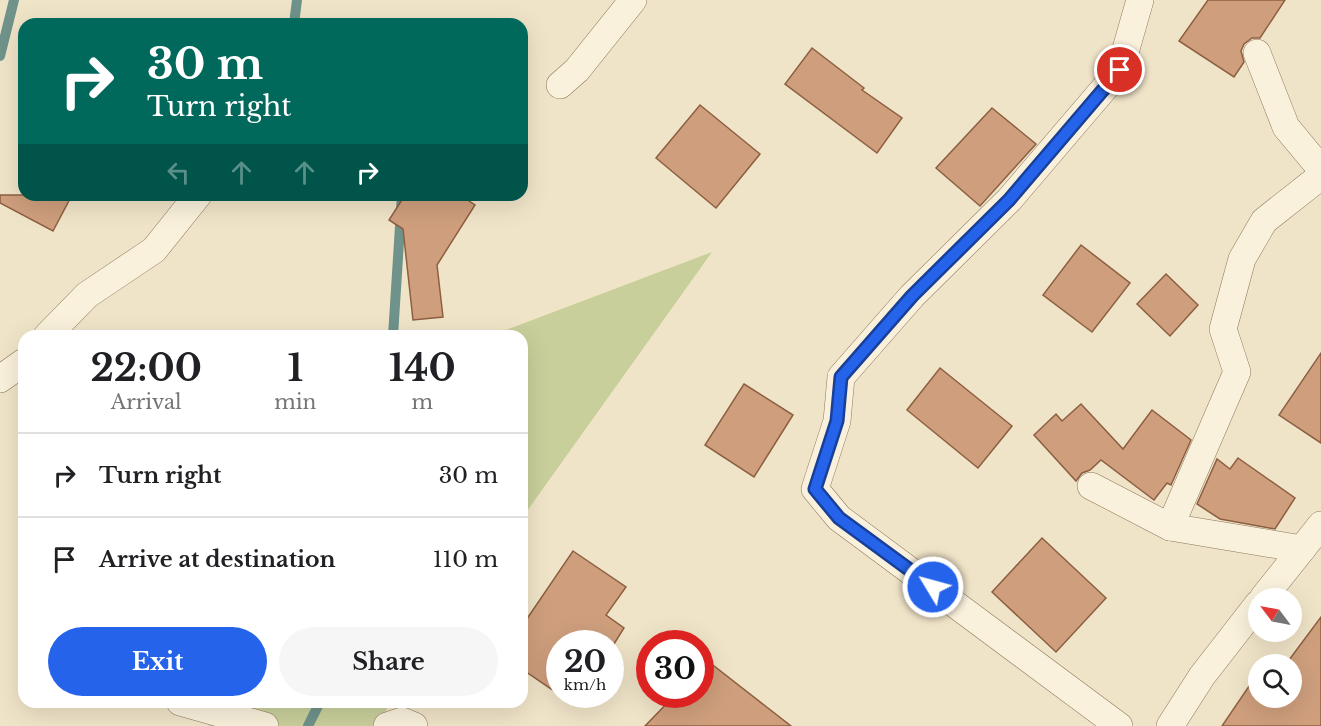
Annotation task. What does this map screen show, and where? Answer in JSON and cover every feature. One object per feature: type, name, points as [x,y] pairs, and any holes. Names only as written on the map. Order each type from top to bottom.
[{"type":"street","points":[[560,85],[577,70],[633,0]]},
{"type":"street","points":[[1119,726],[839,518],[815,489],[837,421],[841,377],[912,296],[1009,200],[1120,70],[1140,0]]},
{"type":"street","points":[[1257,52],[1287,127],[1321,169]]},
{"type":"street","points":[[1170,527],[1237,372],[1224,329],[1242,259],[1264,221],[1321,176]]},
{"type":"street","points":[[59,330],[72,323],[87,295],[154,250],[193,201]]},
{"type":"street","points":[[0,379],[18,366]]},
{"type":"street","points":[[1090,486],[1170,527],[1302,549]]},
{"type":"street","points":[[1271,588],[1321,525]]},
{"type":"street","points":[[1170,726],[1202,675],[1248,617]]},
{"type":"street","points":[[202,708],[263,725]]},
{"type":"street","points":[[387,726],[402,721],[414,726]]},
{"type":"green space","points":[[712,252],[528,510],[528,330],[506,330]]},
{"type":"green space","points":[[226,708],[388,708],[377,726],[208,726]]},
{"type":"building","points":[[1208,0],[1285,0],[1260,38],[1252,38],[1244,44],[1241,51],[1244,62],[1234,77],[1179,41]]},
{"type":"building","points":[[812,48],[864,88],[862,90],[902,118],[877,153],[785,84]]},
{"type":"building","points":[[700,105],[760,154],[716,208],[656,158]]},
{"type":"building","points":[[992,108],[1036,144],[980,206],[936,168]]},
{"type":"building","points":[[0,195],[18,195],[18,201],[69,201],[53,231],[0,203]]},
{"type":"building","points":[[401,201],[469,201],[475,205],[437,265],[443,317],[413,320],[403,229],[389,220]]},
{"type":"building","points":[[1081,245],[1130,283],[1092,332],[1043,295]]},
{"type":"building","points":[[1166,274],[1198,305],[1170,336],[1137,304]]},
{"type":"building","points":[[1321,353],[1321,443],[1279,415]]},
{"type":"building","points":[[940,368],[1012,426],[978,468],[907,410]]},
{"type":"building","points":[[744,384],[793,415],[754,477],[705,445]]},
{"type":"building","points":[[1081,404],[1123,449],[1152,410],[1191,440],[1171,485],[1167,483],[1154,500],[1101,460],[1090,470],[1082,473],[1076,481],[1034,435],[1056,414],[1062,421]]},
{"type":"building","points":[[1238,458],[1295,498],[1275,529],[1220,519],[1197,504],[1217,459],[1230,469]]},
{"type":"building","points":[[1042,538],[1106,598],[1056,652],[992,592]]},
{"type":"building","points":[[573,551],[626,587],[606,615],[624,628],[623,630],[546,630],[546,685],[528,673],[528,617]]},
{"type":"building","points":[[1321,617],[1321,726],[1222,726],[1248,688],[1248,708],[1302,708],[1302,654],[1293,654]]},
{"type":"building","points":[[714,666],[791,726],[645,726],[662,708],[714,708]]},
{"type":"waterway","points":[[0,56],[14,0]]},
{"type":"waterway","points":[[295,18],[297,0]]},
{"type":"waterway","points":[[393,330],[402,201]]},
{"type":"waterway","points":[[308,726],[317,708]]},
{"type":"route","points":[[933,587],[839,518],[815,489],[837,421],[841,377],[871,340],[912,296],[1009,200],[1120,70]]}]
